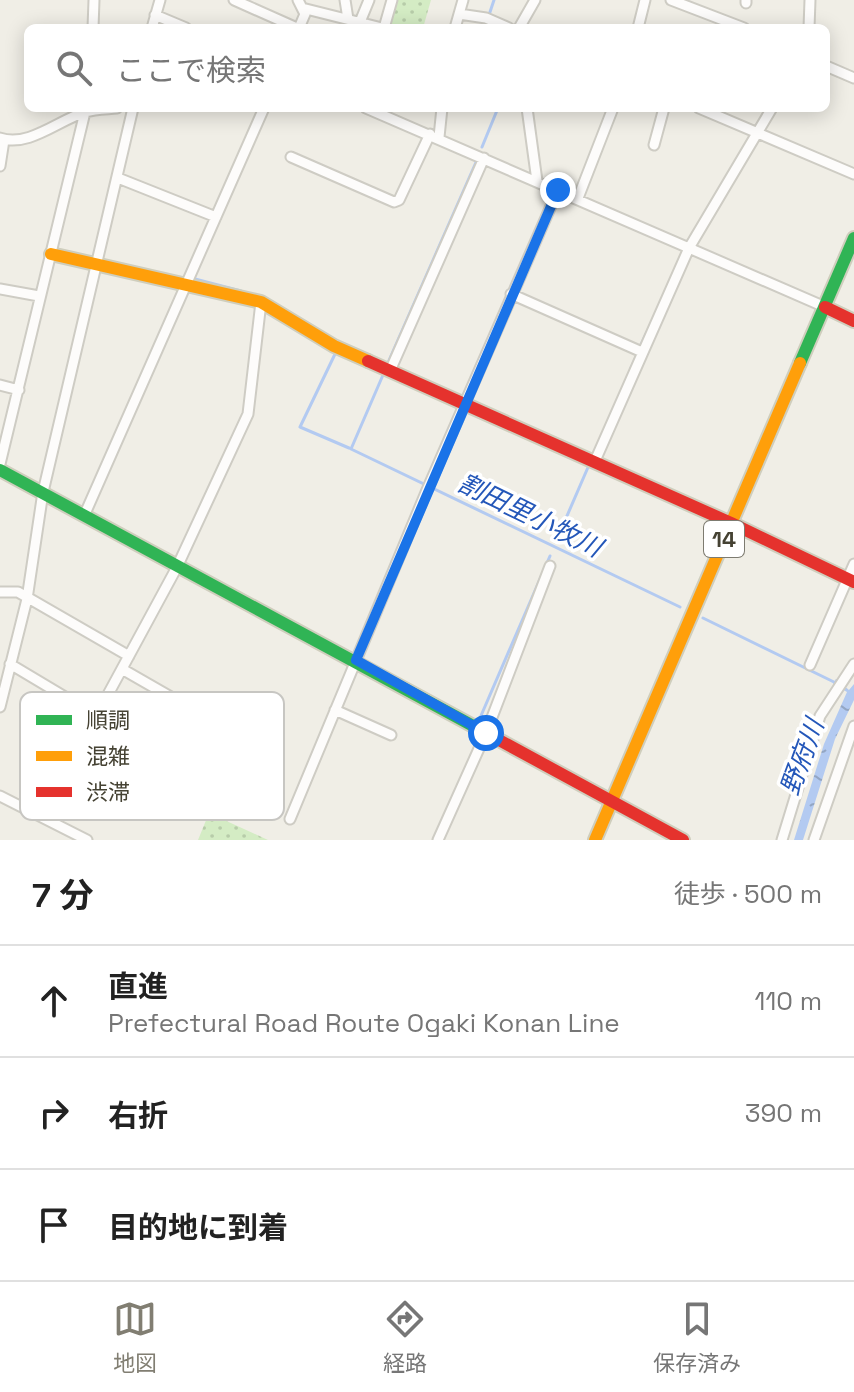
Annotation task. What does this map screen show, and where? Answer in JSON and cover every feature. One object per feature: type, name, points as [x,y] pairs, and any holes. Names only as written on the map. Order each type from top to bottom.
[{"type":"main road","name":"14","points":[[595,840],[854,238]]},
{"type":"main road","points":[[51,254],[261,302],[334,346],[595,461],[850,581]]},
{"type":"main road","points":[[825,307],[854,321]]},
{"type":"main road","points":[[0,467],[177,567],[356,660],[683,840]]},
{"type":"street","points":[[93,24],[94,0]]},
{"type":"street","points":[[153,24],[160,0]]},
{"type":"street","points":[[234,0],[289,24]]},
{"type":"street","points":[[345,0],[348,19]]},
{"type":"street","points":[[360,22],[369,0]]},
{"type":"street","points":[[384,24],[392,0]]},
{"type":"street","points":[[456,24],[463,0]]},
{"type":"street","points":[[521,24],[535,0]]},
{"type":"street","points":[[639,24],[645,0]]},
{"type":"street","points":[[673,0],[734,24]]},
{"type":"street","points":[[809,24],[810,0]]},
{"type":"street","points":[[300,4],[305,14],[300,24]]},
{"type":"street","points":[[300,4],[368,24]]},
{"type":"street","points":[[459,14],[488,18],[501,24]]},
{"type":"street","points":[[155,15],[176,24]]},
{"type":"street","points":[[830,68],[854,78]]},
{"type":"street","points":[[0,166],[2,139],[52,129],[82,112]]},
{"type":"street","points":[[0,467],[85,112]]},
{"type":"street","points":[[0,707],[27,599],[43,492],[132,112]]},
{"type":"street","points":[[84,516],[262,112]]},
{"type":"street","points":[[376,112],[825,307]]},
{"type":"street","points":[[291,157],[394,202],[399,200],[435,136],[441,112]]},
{"type":"street","points":[[528,112],[537,181]]},
{"type":"street","points":[[578,198],[611,112]]},
{"type":"street","points":[[654,145],[663,112]]},
{"type":"street","points":[[709,112],[854,174]]},
{"type":"street","points":[[595,461],[689,248],[770,112]]},
{"type":"street","points":[[390,371],[484,158]]},
{"type":"street","points":[[118,178],[216,217]]},
{"type":"street","points":[[290,819],[428,487],[558,190]]},
{"type":"street","points":[[0,289],[39,296]]},
{"type":"street","points":[[511,294],[642,352]]},
{"type":"street","points":[[110,692],[177,567],[248,414],[261,302]]},
{"type":"street","points":[[0,385],[19,390]]},
{"type":"street","points":[[810,665],[850,581],[854,564]]},
{"type":"street","points":[[438,840],[486,733],[550,566]]},
{"type":"street","points":[[0,592],[18,592],[129,656]]},
{"type":"street","points":[[10,664],[57,692]]},
{"type":"street","points":[[782,840],[820,716],[854,664]]},
{"type":"street","points":[[122,669],[162,692]]},
{"type":"street","points":[[335,710],[391,735]]},
{"type":"street","points":[[814,840],[854,726]]},
{"type":"street","points":[[0,796],[20,805]]},
{"type":"street","points":[[52,820],[87,840]]},
{"type":"green space","points":[[394,0],[431,0],[424,24],[385,24]]},
{"type":"green space","points":[[206,820],[224,820],[268,840],[198,840]]},
{"type":"water","points":[[836,679],[849,690],[854,684],[854,700],[835,739],[803,840],[794,840],[824,744],[847,692],[833,684]]},
{"type":"waterway","name":"割田里小牧川","points":[[489,15],[494,0]]},
{"type":"waterway","name":"割田里小牧川","points":[[482,147],[496,112]]},
{"type":"waterway","name":"割田里小牧川","points":[[387,365],[477,160]]},
{"type":"waterway","points":[[195,279],[241,291]]},
{"type":"waterway","points":[[641,345],[647,332]]},
{"type":"waterway","points":[[336,352],[300,427],[349,448]]},
{"type":"waterway","points":[[631,368],[638,353]]},
{"type":"waterway","name":"割田里小牧川","points":[[383,375],[351,449],[680,607]]},
{"type":"waterway","points":[[557,539],[589,465]]},
{"type":"waterway","points":[[480,718],[550,556]]},
{"type":"waterway","name":"割田里小牧川","points":[[703,618],[836,683]]},
{"type":"traffic: fast","points":[[800,363],[854,238]]},
{"type":"traffic: fast","points":[[0,470],[488,734]]},
{"type":"traffic: slow","points":[[51,254],[261,302],[334,346],[368,361]]},
{"type":"traffic: slow","points":[[595,840],[800,363]]},
{"type":"traffic: jam","points":[[825,307],[854,321]]},
{"type":"traffic: jam","points":[[368,361],[731,523],[854,582]]},
{"type":"traffic: jam","points":[[488,734],[683,840]]},
{"type":"route","points":[[486,733],[356,660],[558,190]]},
{"type":"water label","name":"野府川","points":[[802,757]]}]
